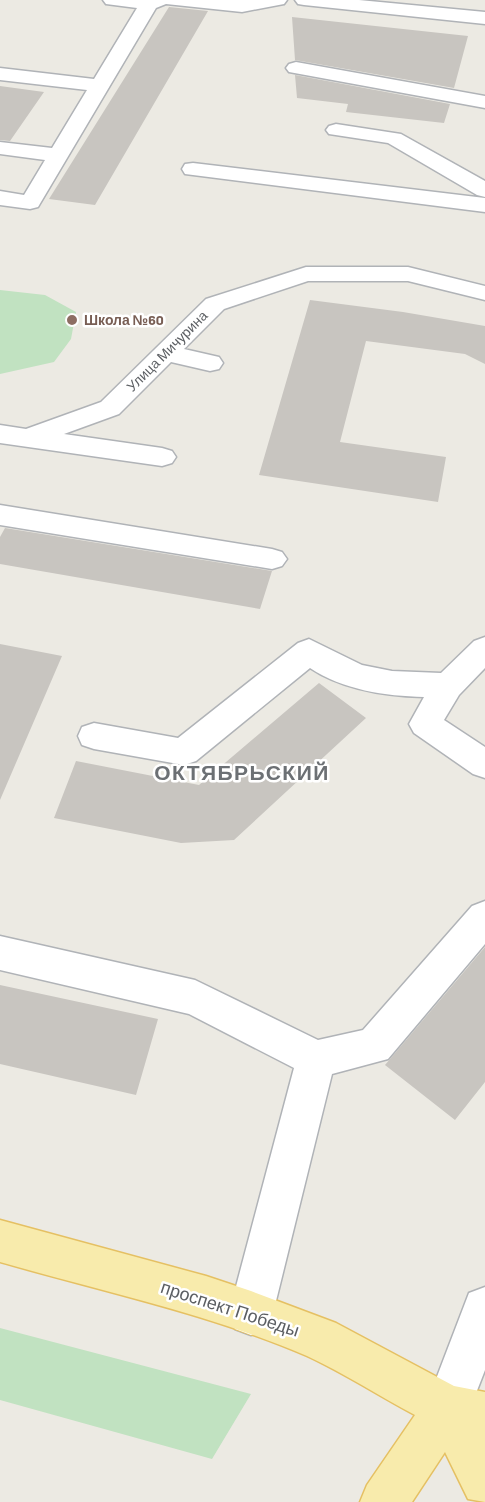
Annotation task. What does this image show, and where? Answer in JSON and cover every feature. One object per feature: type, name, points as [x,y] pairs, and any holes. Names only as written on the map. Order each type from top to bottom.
[{"type":"main road","name":"проспект Победы","points":[[0,1241],[206,1298],[251,1313],[320,1339],[466,1412]]},
{"type":"main road","points":[[466,1412],[485,1482]]},
{"type":"main road","points":[[384,1502],[466,1412]]},
{"type":"street","points":[[112,0],[155,2]]},
{"type":"street","points":[[171,0],[242,7],[278,0]]},
{"type":"street","points":[[304,0],[485,18]]},
{"type":"street","points":[[0,198],[30,202],[155,2]]},
{"type":"street","points":[[296,68],[485,102]]},
{"type":"street","points":[[0,74],[101,86]]},
{"type":"street","points":[[336,130],[394,138],[485,190]]},
{"type":"street","points":[[0,148],[58,155]]},
{"type":"street","points":[[193,169],[485,205]]},
{"type":"street","name":"Улица Мичурина","points":[[9,437],[110,408],[215,304],[306,274],[408,274],[485,293]]},
{"type":"street","points":[[165,353],[210,363]]},
{"type":"street","points":[[9,437],[162,458]]},
{"type":"street","points":[[0,514],[272,559]]},
{"type":"street","points":[[485,649],[448,686],[425,724],[485,764]]},
{"type":"street","points":[[94,736],[184,752],[309,651],[323,662],[361,679],[396,684],[448,686]]},
{"type":"street","points":[[0,953],[195,998],[316,1059],[374,1046],[485,917]]},
{"type":"street","points":[[251,1313],[316,1059]]},
{"type":"street","points":[[466,1412],[485,1309]]},
{"type":"street","points":[[466,1412],[485,1375]]},
{"type":"green space","points":[[0,290],[45,295],[76,312],[71,339],[54,362],[0,374]]},
{"type":"green space","points":[[0,1328],[251,1394],[212,1459],[0,1400]]},
{"type":"building","points":[[169,7],[208,11],[95,205],[49,199]]},
{"type":"building","points":[[292,17],[468,36],[454,88],[295,60]]},
{"type":"building","points":[[295,75],[450,104],[444,123],[346,112],[348,104],[297,98]]},
{"type":"building","points":[[0,86],[44,92],[10,141],[0,140]]},
{"type":"building","points":[[310,300],[485,326],[485,364],[465,354],[366,341],[340,442],[446,457],[438,502],[259,475]]},
{"type":"building","points":[[5,528],[272,571],[260,609],[0,564],[0,537]]},
{"type":"building","points":[[0,644],[62,656],[0,800]]},
{"type":"building","points":[[319,683],[366,718],[234,840],[181,843],[54,818],[76,761],[199,785]]},
{"type":"building","points":[[485,947],[485,1082],[455,1120],[385,1065]]},
{"type":"building","points":[[0,985],[158,1019],[136,1095],[0,1064]]},
{"type":"place","name":"Школа №60","points":[[72,320]]},
{"type":"district","name":"ОКТЯБРЬСКИЙ","points":[[242,773]]}]
